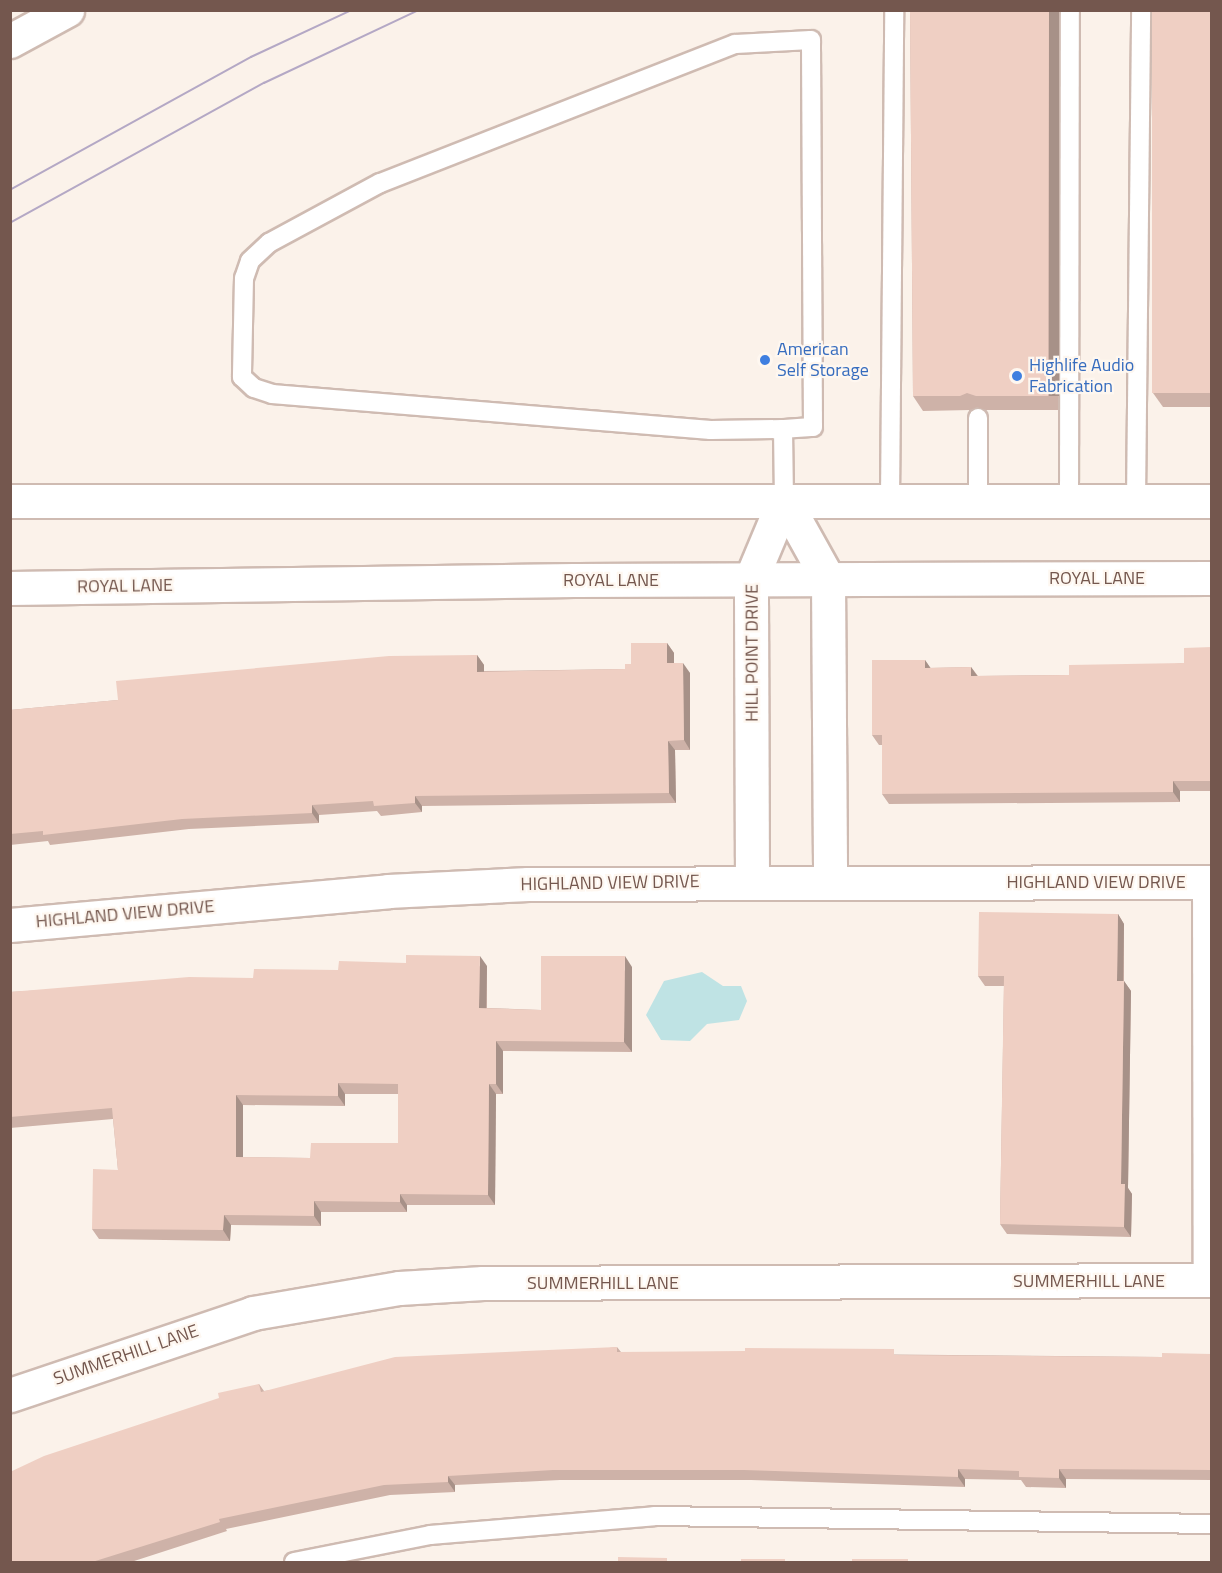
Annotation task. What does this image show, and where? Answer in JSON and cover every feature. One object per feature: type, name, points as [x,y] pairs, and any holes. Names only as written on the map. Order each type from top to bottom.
[{"type":"street","points":[[10,41],[67,10]]},
{"type":"street","points":[[784,500],[828,579],[830,882]]},
{"type":"street","name":"HILL POINT DRIVE","points":[[752,882],[751,579],[784,500]]},
{"type":"street","points":[[10,501],[1212,501]]},
{"type":"street","name":"ROYAL LANE","points":[[10,588],[751,579],[1212,578]]},
{"type":"street","points":[[1210,882],[1211,1280]]},
{"type":"street","name":"HIGHLAND VIEW DRIVE","points":[[10,925],[411,890],[528,884],[1210,882]]},
{"type":"street","name":"SUMMERHILL LANE","points":[[10,1395],[253,1313],[399,1288],[495,1283],[1211,1280]]},
{"type":"lane","points":[[890,500],[894,10]]},
{"type":"lane","points":[[1069,500],[1070,10]]},
{"type":"lane","points":[[1136,501],[1141,10]]},
{"type":"lane","points":[[810,40],[813,427],[783,429],[711,430],[272,394],[254,388],[242,377],[244,278],[250,261],[269,243],[380,183],[735,44],[810,40]]},
{"type":"lane","points":[[978,418],[978,500]]},
{"type":"lane","points":[[783,429],[784,500]]},
{"type":"lane","points":[[294,1563],[430,1535],[654,1516],[1212,1524]]},
{"type":"water","points":[[702,972],[723,986],[741,986],[747,1001],[739,1020],[707,1024],[690,1041],[661,1040],[646,1015],[664,981]]},
{"type":"building","points":[[910,10],[1049,10],[1048,396],[976,396],[967,393],[960,396],[913,396]]},
{"type":"building","points":[[1152,10],[1212,10],[1212,393],[1152,393]]},
{"type":"building","points":[[631,643],[667,643],[667,663],[683,663],[684,740],[668,741],[669,793],[415,796],[415,803],[374,806],[373,801],[312,805],[312,813],[182,819],[43,835],[43,831],[10,834],[10,710],[118,700],[116,681],[389,656],[477,655],[477,672],[625,669],[625,664],[631,664]]},
{"type":"building","points":[[1212,647],[1212,781],[1173,781],[1173,792],[882,794],[882,735],[872,735],[872,660],[925,660],[925,668],[971,667],[971,676],[1069,675],[1069,665],[1184,663],[1184,648]]},
{"type":"building","points":[[979,912],[1118,914],[1117,981],[1124,981],[1121,1184],[1125,1184],[1124,1227],[1000,1224],[1004,976],[978,976]]},
{"type":"building","points":[[406,955],[480,956],[479,1008],[541,1010],[541,956],[625,956],[624,1042],[496,1041],[496,1084],[489,1084],[488,1195],[400,1194],[400,1202],[314,1201],[314,1216],[224,1215],[223,1230],[92,1229],[93,1169],[118,1170],[112,1108],[10,1117],[10,992],[189,977],[253,978],[254,969],[338,970],[339,961],[406,963]],"holes":[[[338,1083],[398,1084],[398,1143],[311,1143],[310,1158],[236,1157],[236,1095],[338,1096]]]},
{"type":"building","points":[[617,1347],[617,1352],[745,1351],[745,1348],[894,1349],[894,1355],[1162,1357],[1162,1353],[1212,1354],[1212,1470],[1059,1469],[1059,1478],[1019,1477],[1019,1471],[958,1469],[958,1477],[744,1470],[553,1470],[448,1476],[448,1482],[384,1485],[219,1519],[220,1522],[89,1563],[10,1563],[10,1472],[44,1456],[219,1398],[218,1393],[259,1384],[261,1392],[395,1357]]},
{"type":"building","points":[[618,1557],[667,1558],[667,1563],[618,1563]]},
{"type":"building","points":[[741,1559],[785,1559],[785,1562],[741,1562]]},
{"type":"building","points":[[852,1559],[908,1559],[908,1562],[852,1562]]},
{"type":"tram line","points":[[10,190],[251,57],[352,10]]},
{"type":"tram line","points":[[10,223],[264,83],[419,10]]},
{"type":"place","name":"American Self Storage","points":[[765,360]]},
{"type":"place","name":"Highlife Audio Fabrication","points":[[1017,376]]}]
